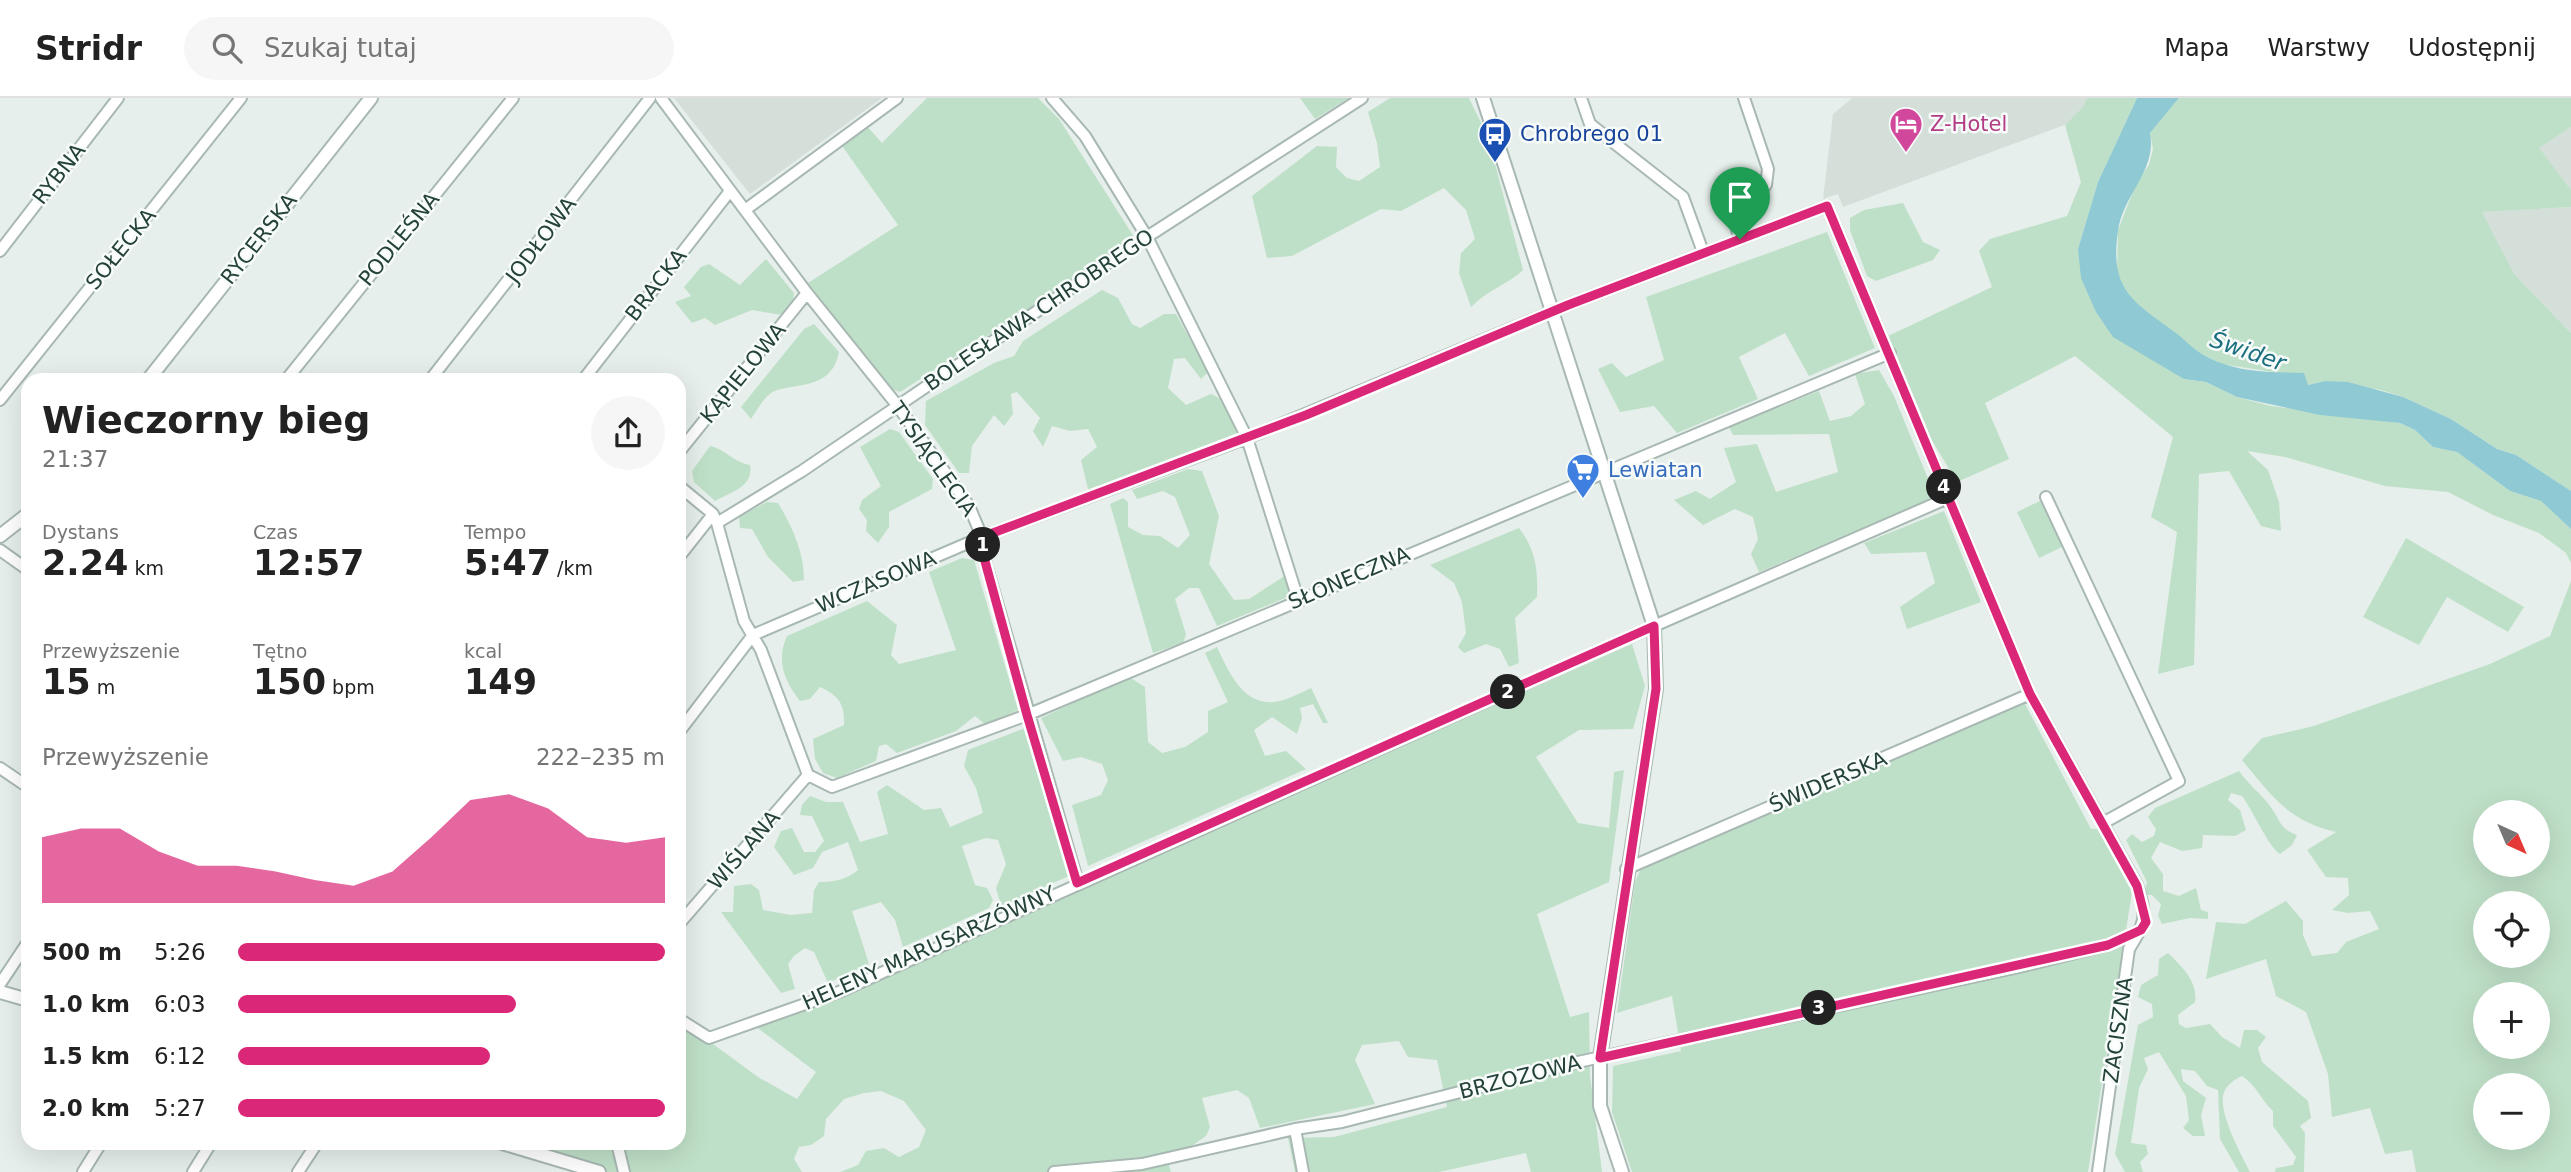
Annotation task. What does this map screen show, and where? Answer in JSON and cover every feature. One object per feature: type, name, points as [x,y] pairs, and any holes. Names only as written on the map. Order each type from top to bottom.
[{"type":"street","name":"RYBNA","points":[[0,251],[118,98]]},
{"type":"street","name":"SOŁECKA","points":[[22,373],[241,98]]},
{"type":"street","name":"RYCERSKA","points":[[154,373],[371,98]]},
{"type":"street","name":"PODLEŚNA","points":[[292,373],[513,98]]},
{"type":"street","name":"JODŁOWA","points":[[435,373],[650,98]]},
{"type":"street","name":"TYSIĄCLECIA","points":[[661,98],[807,293],[897,405],[969,506],[982,537],[983,554],[1027,715],[1077,883]]},
{"type":"street","points":[[745,210],[897,98]]},
{"type":"street","points":[[1052,98],[1085,136],[1147,237],[1247,438],[1298,599]]},
{"type":"street","name":"BOLESŁAWA CHROBREGO","points":[[686,549],[715,518],[802,471],[1147,237],[1362,98]]},
{"type":"street","points":[[1483,98],[1654,626],[1656,689],[1626,869],[1600,1058],[1600,1106],[1622,1172]]},
{"type":"street","points":[[1581,98],[1590,124],[1683,197],[1702,250]]},
{"type":"street","points":[[1739,236],[1734,222],[1738,210],[1766,185],[1768,169],[1744,98]]},
{"type":"street","name":"BRACKA","points":[[588,373],[730,191]]},
{"type":"street","name":"WCZASOWA","points":[[753,635],[982,537],[1247,438],[1702,250],[1827,206],[1890,353]]},
{"type":"street","name":"KĄPIELOWA","points":[[686,443],[807,293]]},
{"type":"street","points":[[1890,353],[2030,694],[2137,886],[2146,922],[2141,930]]},
{"type":"street","name":"SŁONECZNA","points":[[808,775],[824,785],[847,784],[1027,715],[1298,599],[1890,353]]},
{"type":"street","name":"SOŁECKA","points":[[0,400],[21,374]]},
{"type":"street","points":[[686,492],[715,518],[744,621],[753,635],[808,775]]},
{"type":"street","points":[[2046,497],[2179,781],[2103,823]]},
{"type":"street","name":"HELENY MARUSARZÓWNY","points":[[686,1023],[709,1038],[839,992],[1077,883],[1948,498]]},
{"type":"street","points":[[0,536],[21,520]]},
{"type":"street","points":[[0,550],[21,565]]},
{"type":"street","points":[[686,723],[753,635]]},
{"type":"street","name":"ŚWIDERSKA","points":[[1626,869],[2030,694]]},
{"type":"street","points":[[2,775],[21,783]]},
{"type":"street","name":"WIŚLANA","points":[[686,916],[808,775]]},
{"type":"street","name":"BRZOZOWA","points":[[1054,1172],[1142,1164],[1295,1129],[1342,1122],[1600,1058],[2108,945],[2141,930]]},
{"type":"street","name":"ZACISZNA","points":[[2098,1172],[2129,949],[2141,930]]},
{"type":"street","name":"BRZOZOWA","points":[[2108,945],[2129,949]]},
{"type":"street","points":[[0,984],[21,952]]},
{"type":"street","points":[[0,992],[21,998]]},
{"type":"street","points":[[1295,1129],[1303,1172]]},
{"type":"street","points":[[83,1172],[97,1150]]},
{"type":"street","points":[[193,1172],[207,1150]]},
{"type":"street","points":[[298,1172],[312,1150]]},
{"type":"street","points":[[525,1150],[599,1172]]},
{"type":"street","points":[[619,1150],[624,1172]]},
{"type":"shaded area","points":[[674,98],[882,98],[750,194]]},
{"type":"shaded area","name":"Z-Hotel","points":[[1852,98],[2104,98],[2097,113],[1843,207],[1838,194],[1823,199],[1833,114]]},
{"type":"shaded area","points":[[2571,127],[2571,190],[2538,148]]},
{"type":"shaded area","points":[[2571,207],[2571,333],[2514,274],[2481,212]]},
{"type":"green space","points":[[927,98],[1038,98],[1059,119],[1136,240],[900,392],[891,389],[808,283],[898,225],[840,143],[865,124],[882,143]]},
{"type":"green space","points":[[1300,98],[1349,98],[1315,119]]},
{"type":"green space","points":[[1390,98],[1469,98],[1488,137],[1523,270],[1471,307],[1459,273],[1461,253],[1475,239],[1466,210],[1444,188],[1401,211],[1381,209],[1292,256],[1267,258],[1252,196],[1317,146],[1337,147],[1336,167],[1347,178],[1359,181],[1380,167],[1377,143],[1368,112]]},
{"type":"green space","points":[[2087,98],[2137,98],[2098,182],[2078,249],[2184,379],[2206,382],[2237,397],[2271,406],[2400,423],[2415,430],[2433,447],[2457,452],[2510,491],[2541,501],[2571,529],[2571,563],[2566,553],[2539,533],[2493,515],[2448,492],[2385,486],[2285,457],[2247,451],[2268,470],[2279,502],[2281,531],[2261,526],[2229,471],[2199,474],[2194,665],[2158,674],[2177,532],[2151,517],[2173,437],[2075,356],[1985,403],[2009,459],[1957,482],[1928,434],[1888,336],[1992,287],[1979,251],[1990,239],[2067,216],[2081,182],[2065,125],[2084,106]]},
{"type":"green space","points":[[2179,98],[2571,98],[2571,127],[2539,148],[2571,190],[2571,207],[2482,212],[2514,274],[2571,333],[2571,491],[2516,455],[2497,449],[2451,419],[2403,397],[2381,390],[2325,381],[2308,385],[2273,372],[2221,364],[2197,351],[2136,305],[2123,290],[2117,271],[2118,230],[2137,181],[2149,165],[2153,149],[2150,133]]},
{"type":"green space","points":[[1903,203],[1923,242],[1940,250],[1933,260],[1876,281],[1867,276],[1850,230],[1850,218],[1864,210]]},
{"type":"green space","points":[[1827,232],[1875,348],[1809,376],[1785,333],[1739,357],[1758,399],[1677,433],[1654,406],[1620,412],[1598,369],[1612,363],[1626,377],[1664,360],[1646,297]]},
{"type":"green space","points":[[766,259],[794,293],[792,306],[782,315],[752,310],[715,325],[705,318],[692,323],[675,302],[691,296],[684,287],[701,267],[709,264],[740,285]]},
{"type":"green space","points":[[1102,290],[1118,298],[1132,324],[1140,328],[1164,314],[1176,314],[1208,372],[1201,379],[1185,358],[1174,359],[1168,388],[1186,405],[1211,394],[1221,399],[1237,433],[1089,493],[1081,460],[1097,447],[1088,429],[1070,431],[1052,426],[1043,447],[1033,431],[1040,418],[1017,392],[1011,394],[1013,414],[1004,426],[994,415],[972,446],[969,473],[959,473],[925,425],[926,401],[994,363],[1014,356],[1023,341]]},
{"type":"green space","points":[[814,324],[839,352],[830,372],[816,382],[773,392],[762,402],[751,419],[741,407],[804,329]]},
{"type":"green space","points":[[1879,370],[1894,396],[1936,498],[1759,572],[1751,554],[1758,539],[1753,517],[1735,509],[1703,525],[1674,500],[1696,491],[1710,499],[1736,482],[1724,448],[1757,444],[1776,492],[1838,472],[1829,434],[1733,435],[1729,427],[1819,391],[1830,421],[1851,416],[1865,404],[1855,374]]},
{"type":"green space","points":[[890,429],[899,432],[933,479],[932,489],[889,512],[889,527],[878,543],[866,531],[867,520],[859,509],[862,500],[881,486],[860,447]]},
{"type":"green space","points":[[710,446],[750,465],[745,484],[715,501],[694,482],[692,471]]},
{"type":"green space","points":[[1188,469],[1202,471],[1219,516],[1209,564],[1234,600],[1249,599],[1286,575],[1290,596],[1217,626],[1199,588],[1189,588],[1175,599],[1186,634],[1183,643],[1153,653],[1110,504],[1123,498],[1128,502],[1128,527],[1143,535],[1160,536],[1178,548],[1190,535],[1175,497],[1163,491],[1137,499],[1132,490]]},
{"type":"green space","points":[[2042,500],[2064,546],[2039,558],[2017,512]]},
{"type":"green space","points":[[767,502],[778,503],[792,530],[802,559],[804,580],[793,582],[768,557],[752,529],[740,528],[739,517]]},
{"type":"green space","points":[[1944,511],[1981,602],[1907,629],[1900,607],[1935,583],[1926,552],[1871,554],[1864,543]]},
{"type":"green space","points":[[1519,528],[1535,561],[1537,597],[1515,618],[1519,663],[1509,667],[1500,649],[1486,644],[1464,653],[1458,647],[1466,633],[1462,602],[1454,583],[1430,565]]},
{"type":"green space","points":[[2406,538],[2524,607],[2508,632],[2447,597],[2419,645],[2363,617]]},
{"type":"green space","points":[[962,558],[974,560],[1018,710],[985,724],[975,716],[956,731],[897,753],[886,744],[879,746],[876,761],[837,778],[823,773],[815,759],[813,739],[844,725],[842,706],[836,697],[820,687],[810,699],[800,701],[783,670],[782,653],[787,636],[867,601],[897,625],[891,655],[899,664],[956,650],[929,572]]},
{"type":"green space","points":[[2571,581],[2571,1172],[2416,1172],[2412,1150],[2385,1154],[2370,1108],[2332,1117],[2328,1074],[2306,1012],[2276,996],[2266,959],[2206,979],[2216,922],[2245,924],[2286,901],[2303,921],[2303,935],[2312,956],[2337,953],[2346,942],[2379,929],[2370,911],[2348,913],[2332,910],[2349,895],[2348,878],[2326,877],[2307,850],[2336,832],[2293,814],[2272,796],[2242,760],[2262,738],[2314,726],[2490,664],[2550,636]]},
{"type":"green space","points":[[1632,644],[1645,686],[1633,729],[1579,730],[1536,757],[1578,823],[1609,828],[1614,772],[1624,770],[1609,882],[1537,914],[1570,1017],[1589,1012],[1590,1075],[1602,1172],[1531,1172],[1526,1153],[1439,1172],[1295,1172],[1288,1138],[1334,1137],[1447,1107],[1437,1060],[1408,1057],[1399,1041],[1362,1045],[1355,1060],[1375,1104],[1260,1128],[1249,1098],[1237,1090],[1202,1098],[1210,1127],[1206,1136],[1168,1162],[1171,1172],[840,1172],[858,1165],[866,1151],[884,1148],[899,1157],[919,1147],[926,1130],[904,1101],[881,1091],[844,1099],[826,1119],[824,1136],[811,1145],[799,1147],[794,1159],[802,1172],[599,1172],[525,1150],[686,1150],[686,1024],[758,1077],[797,1099],[816,1072],[755,1026],[836,999]]},
{"type":"green space","points":[[1217,647],[1238,684],[1253,698],[1274,702],[1311,688],[1328,723],[1323,723],[1313,704],[1300,708],[1302,718],[1297,734],[1272,717],[1254,730],[1265,756],[1286,751],[1306,769],[1088,866],[1072,805],[1101,795],[1108,780],[1102,764],[1081,757],[1063,761],[1041,718],[1129,677],[1145,687],[1148,742],[1162,753],[1185,747],[1208,732],[1208,711],[1228,702],[1205,653]]},
{"type":"green space","points":[[2024,702],[2091,829],[2108,829],[2132,892],[2088,1172],[1632,1172],[1612,1112],[1613,1066],[1681,1051],[1672,996],[1617,1013],[1635,882],[1642,866]]},
{"type":"green space","points":[[1025,728],[1069,876],[1001,906],[996,888],[1006,864],[998,840],[986,838],[962,846],[975,885],[987,888],[993,900],[989,908],[903,947],[895,920],[881,902],[852,911],[869,964],[828,983],[814,952],[805,948],[788,964],[795,989],[781,993],[721,912],[733,912],[734,886],[751,884],[759,890],[763,910],[791,915],[812,913],[814,890],[819,882],[840,880],[858,870],[848,842],[822,852],[813,868],[794,875],[774,847],[781,831],[792,828],[804,852],[815,852],[824,841],[812,816],[800,815],[802,805],[810,796],[826,802],[843,802],[860,842],[888,834],[877,792],[887,785],[924,810],[941,808],[950,827],[983,813],[976,788],[964,766],[968,750]]},
{"type":"green space","points":[[2239,771],[2270,806],[2283,827],[2297,835],[2292,845],[2280,854],[2242,796],[2231,793],[2228,800],[2240,810],[2246,830],[2235,836],[2203,835],[2202,848],[2182,851],[2160,842],[2151,858],[2163,874],[2163,891],[2179,896],[2196,888],[2201,910],[2208,912],[2208,919],[2190,918],[2162,924],[2158,916],[2161,904],[2152,895],[2144,895],[2147,882],[2126,840],[2132,834],[2142,842],[2154,836],[2156,829],[2148,817],[2155,808]]},
{"type":"green space","points":[[2168,953],[2188,975],[2194,987],[2195,1002],[2178,1015],[2179,1024],[2186,1028],[2210,1024],[2222,1037],[2240,1048],[2244,1030],[2257,1030],[2266,1037],[2258,1048],[2262,1062],[2308,1101],[2311,1118],[2300,1126],[2305,1133],[2304,1172],[2275,1172],[2276,1168],[2293,1165],[2296,1157],[2273,1126],[2273,1111],[2242,1076],[2226,1089],[2223,1104],[2232,1135],[2250,1172],[2239,1172],[2220,1139],[2218,1090],[2207,1086],[2195,1071],[2181,1069],[2183,1081],[2206,1098],[2201,1115],[2205,1136],[2193,1136],[2183,1128],[2189,1120],[2186,1096],[2159,1052],[2144,1058],[2148,1069],[2139,1088],[2131,1143],[2146,1145],[2148,1154],[2140,1162],[2143,1172],[2125,1172],[2115,1154],[2138,1025],[2153,1017],[2152,1004],[2138,997],[2141,985],[2158,975],[2159,959]]},
{"type":"water","points":[[2137,98],[2179,98],[2150,133],[2149,159],[2126,205],[2118,231],[2117,268],[2121,281],[2137,303],[2196,350],[2221,363],[2248,370],[2304,373],[2308,385],[2325,381],[2348,382],[2403,397],[2451,419],[2497,449],[2516,455],[2571,491],[2571,529],[2541,501],[2510,491],[2457,452],[2433,447],[2415,430],[2400,423],[2320,415],[2237,397],[2206,382],[2184,379],[2113,337],[2096,312],[2081,278],[2078,249],[2098,182]]},
{"type":"place","name":"Z-Hotel","points":[[1906,154]]},
{"type":"place","name":"Chrobrego 01","points":[[1495,164]]},
{"type":"place","name":"Lewiatan","points":[[1583,500]]},
{"type":"route","points":[[1827,206],[2030,694],[2137,886],[2146,922],[2141,930],[2108,945],[2020,967],[1785,1015],[1600,1058],[1626,869],[1656,689],[1654,626],[1077,883],[1027,715],[983,554],[982,537],[1306,415],[1568,305],[1740,239],[1827,206]]},
{"type":"water label","name":"Świder","points":[[2248,351]]}]
